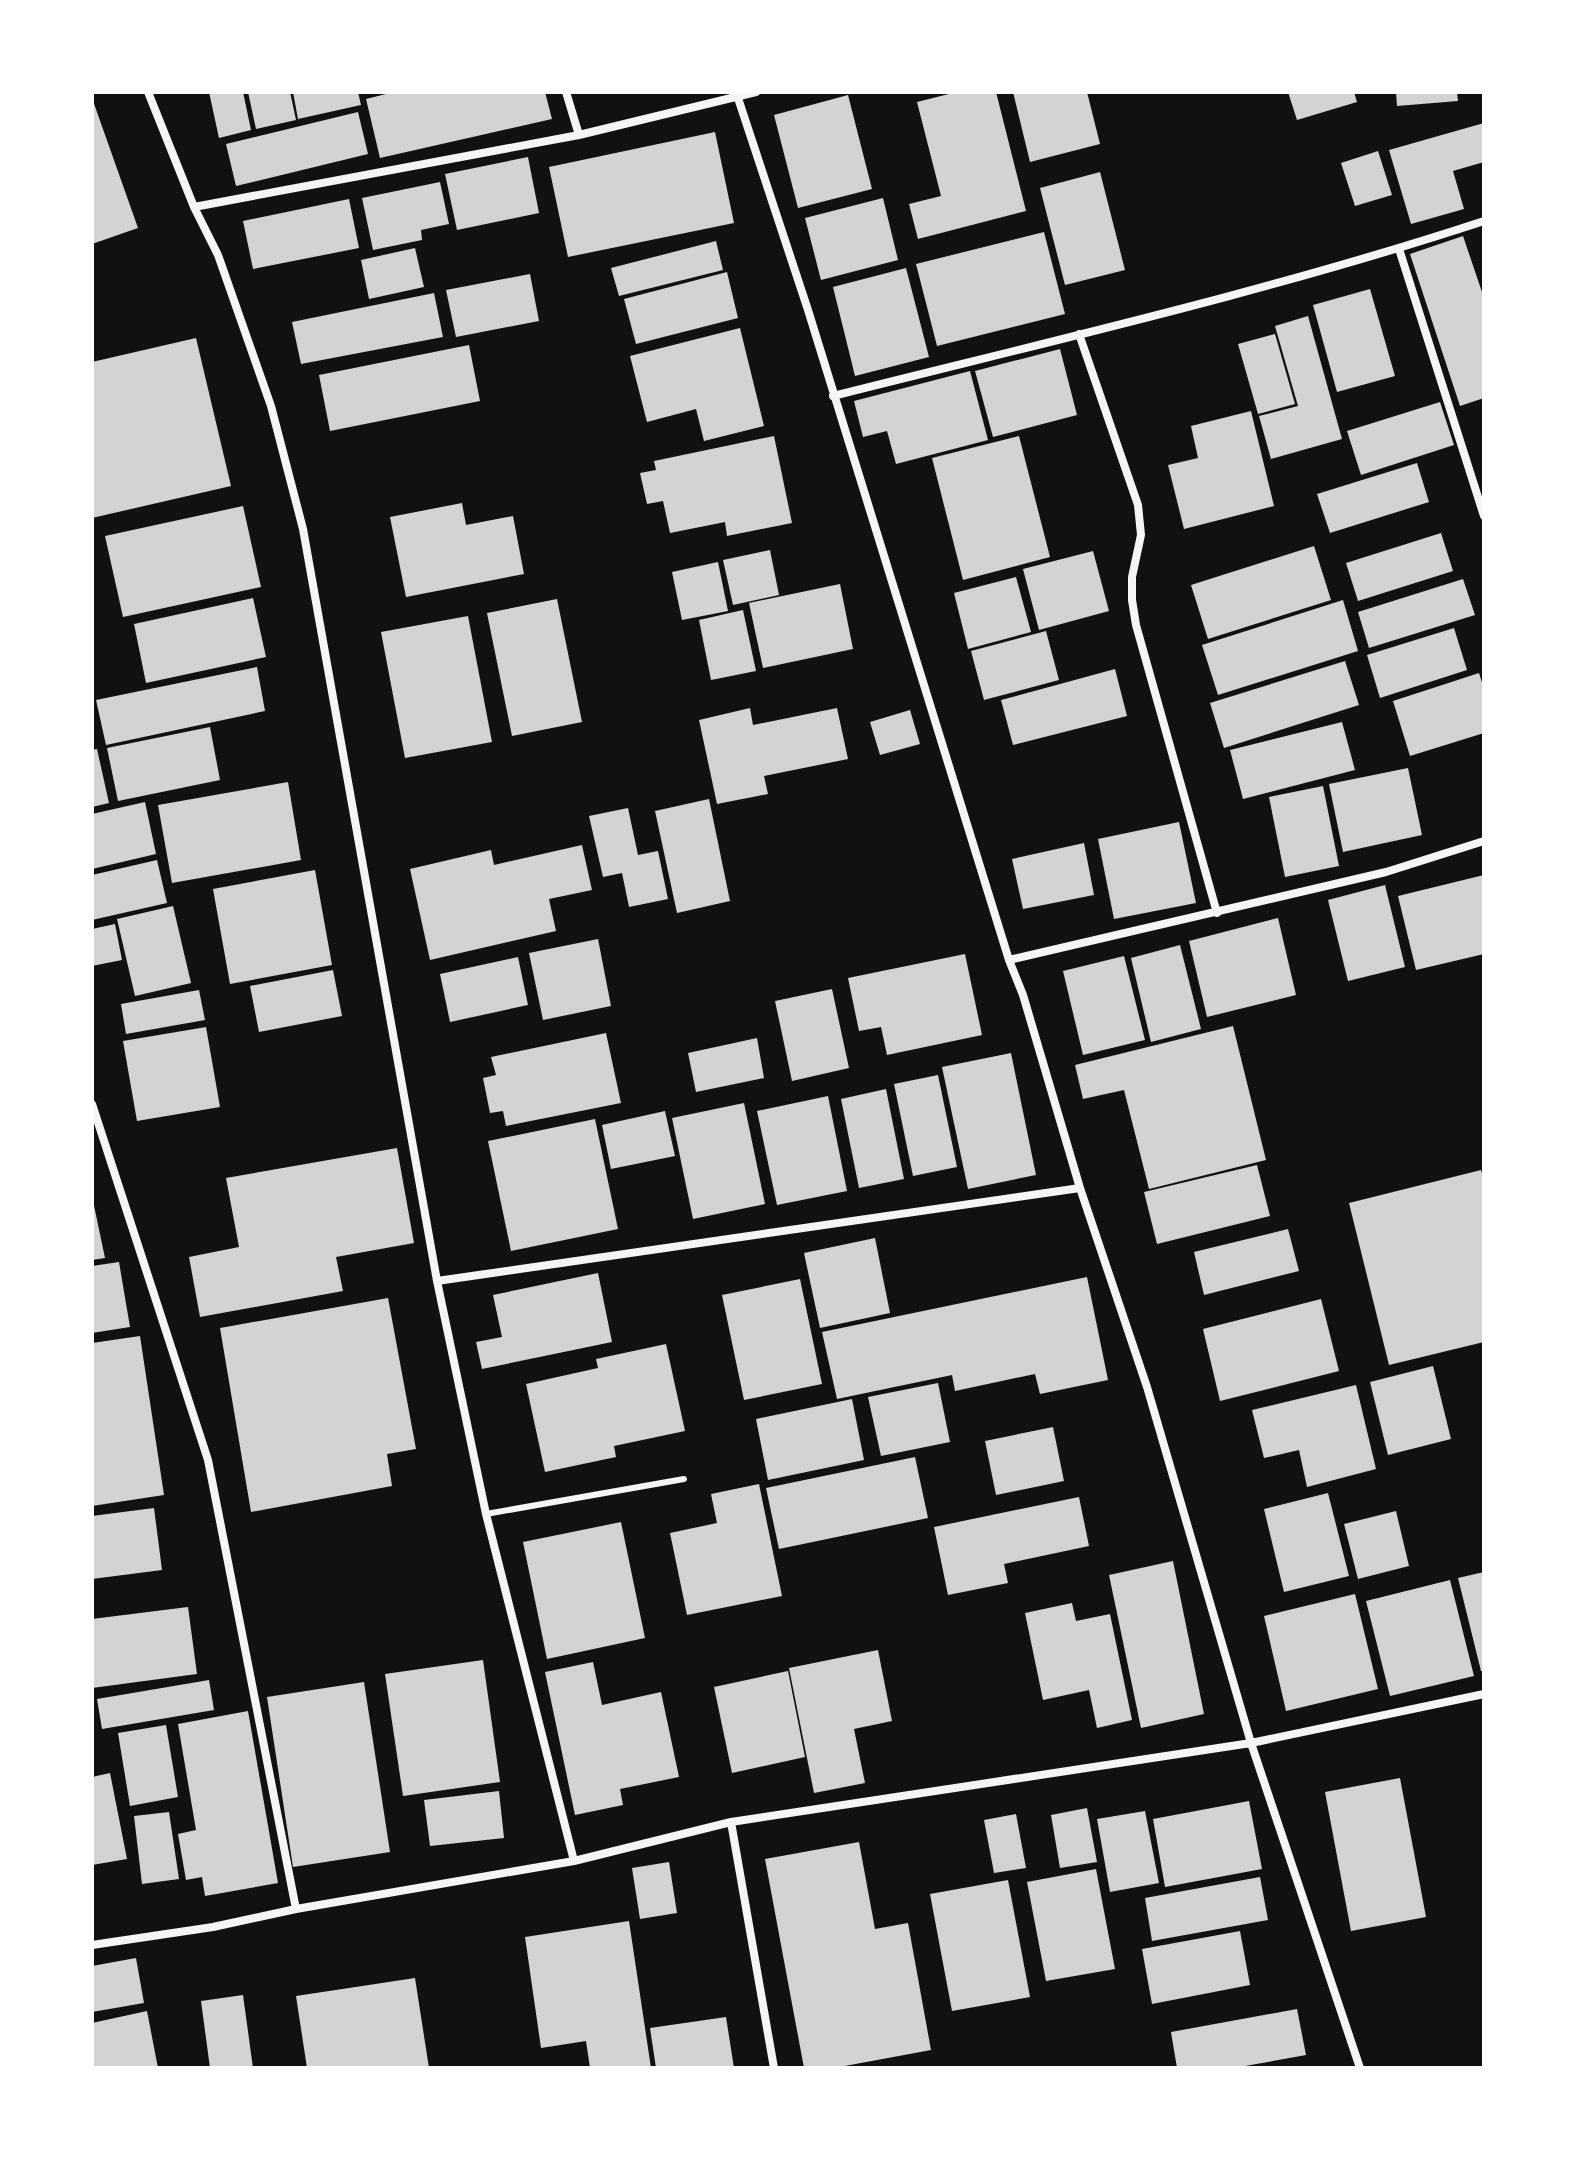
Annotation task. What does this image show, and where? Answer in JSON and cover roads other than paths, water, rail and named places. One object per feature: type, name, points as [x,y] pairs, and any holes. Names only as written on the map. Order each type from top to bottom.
[{"type":"street","points":[[148,92],[194,207],[218,255],[271,406],[303,529],[437,1281],[486,1514],[574,1861]]},
{"type":"street","points":[[566,92],[579,135]]},
{"type":"street","points":[[194,207],[579,135],[737,94],[756,92]]},
{"type":"street","points":[[737,94],[1009,960],[1023,995],[1080,1188],[1147,1387],[1251,1743],[1360,2068]]},
{"type":"street","points":[[833,396],[1399,249],[1484,221]]},
{"type":"street","points":[[1399,249],[1484,516]]},
{"type":"street","points":[[1079,334],[1138,505],[1141,535],[1132,577],[1136,625],[1217,913]]},
{"type":"street","points":[[1009,960],[1386,872],[1484,841]]},
{"type":"street","points":[[92,1104],[208,1460],[296,1909]]},
{"type":"street","points":[[437,1281],[1080,1188]]},
{"type":"street","points":[[92,1945],[213,1927],[296,1909],[574,1861],[731,1822],[1251,1743],[1484,1694]]},
{"type":"street","points":[[731,1822],[774,2068]]},
{"type":"lane","points":[[486,1514],[684,1479]]}]
